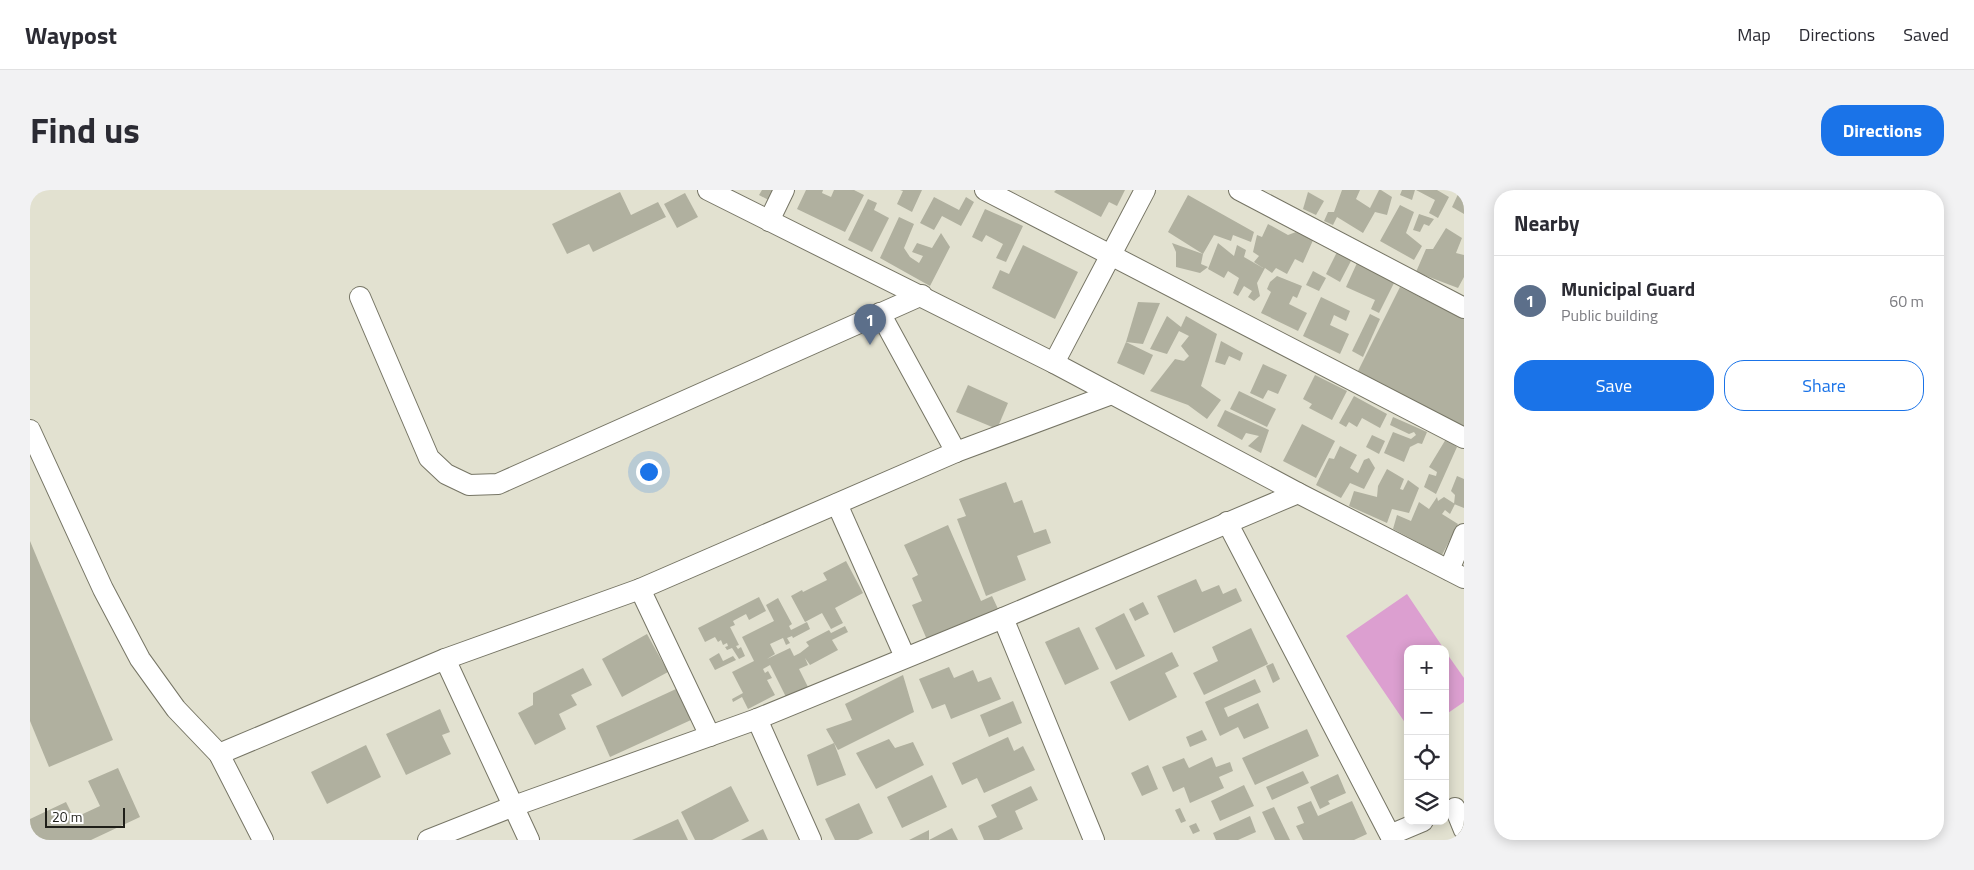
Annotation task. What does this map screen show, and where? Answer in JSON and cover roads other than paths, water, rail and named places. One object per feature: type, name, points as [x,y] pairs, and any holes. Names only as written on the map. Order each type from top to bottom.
[{"type":"street","points":[[708,190],[1054,362],[1298,493],[1456,574],[1464,534]]},
{"type":"street","points":[[769,221],[784,190]]},
{"type":"street","points":[[985,190],[1464,438]]},
{"type":"street","points":[[1054,362],[1145,190]]},
{"type":"street","points":[[1239,190],[1464,308]]},
{"type":"street","points":[[360,297],[429,458],[446,474],[469,485],[498,484],[922,295]]},
{"type":"street","points":[[880,314],[956,452]]},
{"type":"street","points":[[219,754],[445,659],[640,589],[956,452],[1112,394]]},
{"type":"street","points":[[30,430],[103,589],[140,659],[176,709],[219,754],[263,840]]},
{"type":"street","points":[[428,840],[514,806],[757,719],[1004,618],[1298,493]]},
{"type":"street","points":[[838,504],[905,657]]},
{"type":"street","points":[[1227,522],[1386,838],[1414,825]]},
{"type":"street","points":[[640,589],[710,736]]},
{"type":"street","points":[[1004,618],[1094,840]]},
{"type":"street","points":[[445,659],[529,840]]},
{"type":"street","points":[[757,719],[811,840]]},
{"type":"street","points":[[1455,808],[1464,830]]},
{"type":"place","name":"Municipal Guard","points":[[870,345]]}]
